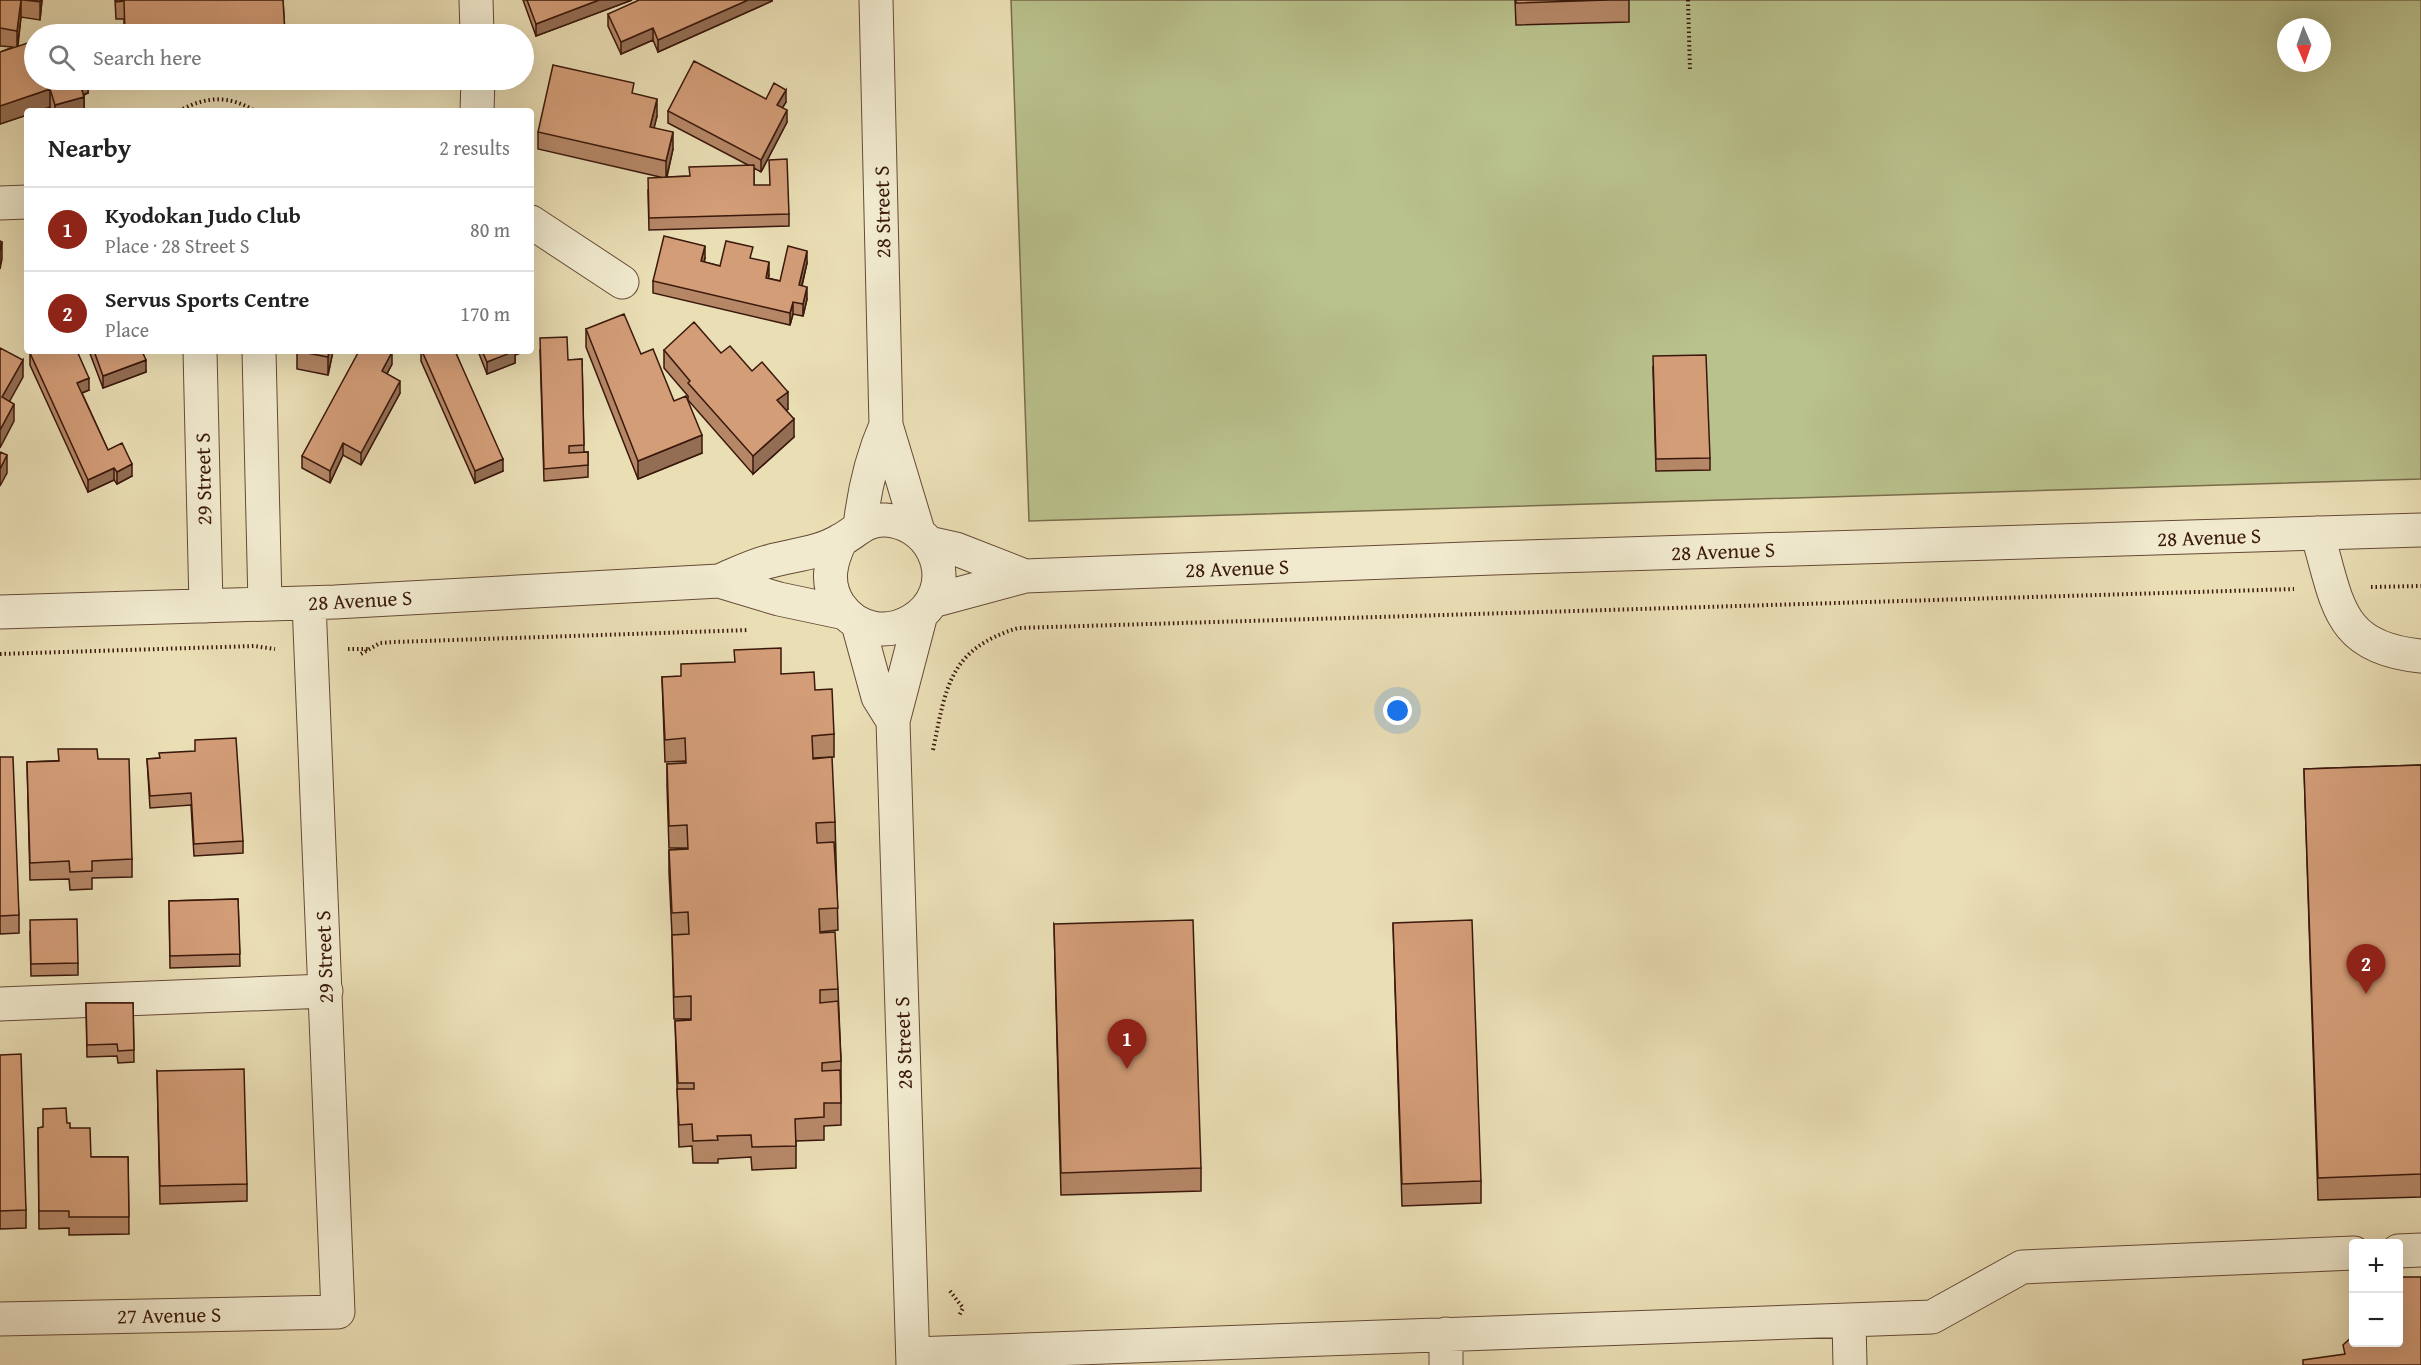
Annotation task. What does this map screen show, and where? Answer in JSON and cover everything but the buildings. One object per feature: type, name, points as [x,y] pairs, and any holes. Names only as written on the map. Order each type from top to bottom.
[{"type":"street","points":[[476,0],[477,24]]},
{"type":"street","name":"28 Street S","points":[[876,0],[886,424]]},
{"type":"street","points":[[477,108],[478,90]]},
{"type":"street","points":[[0,204],[24,202]]},
{"type":"street","points":[[534,224],[622,282]]},
{"type":"street","name":"29 Street S","points":[[200,354],[206,606]]},
{"type":"street","points":[[259,354],[265,604]]},
{"type":"street","points":[[886,424],[850,534],[831,560],[830,579],[834,597],[851,618],[878,697],[892,721]]},
{"type":"street","points":[[886,424],[923,537],[937,560],[939,577],[927,607],[892,721]]},
{"type":"street","points":[[719,581],[766,562],[807,553],[885,520],[902,523],[923,537],[1025,576]]},
{"type":"street","name":"28 Avenue S","points":[[1025,576],[1493,558],[2421,530]]},
{"type":"street","points":[[2317,533],[2342,614],[2355,634],[2375,646],[2398,654],[2421,656]]},
{"type":"street","points":[[719,581],[851,618],[878,629],[897,628],[914,621],[927,607],[1025,576]]},
{"type":"street","name":"28 Avenue S","points":[[0,612],[309,603],[719,581]]},
{"type":"street","name":"29 Street S","points":[[309,603],[338,1312]]},
{"type":"street","name":"28 Street S","points":[[892,721],[913,1360]]},
{"type":"street","points":[[0,1004],[326,991]]},
{"type":"street","points":[[2403,1251],[2421,1250]]},
{"type":"street","points":[[913,1360],[1446,1350],[1849,1320],[1932,1317],[2022,1267],[2349,1253]]},
{"type":"street","name":"27 Avenue S","points":[[0,1319],[338,1312]]},
{"type":"street","points":[[1849,1320],[1850,1365]]},
{"type":"path","points":[[1689,0],[1690,70]]},
{"type":"path","points":[[184,108],[197,101],[217,98],[237,101],[250,108]]},
{"type":"path","points":[[932,753],[952,674],[971,651],[991,636],[1018,628],[2421,586]]},
{"type":"path","points":[[361,654],[380,643],[394,642],[758,630]]},
{"type":"path","points":[[0,654],[254,646],[274,649]]},
{"type":"path","points":[[949,1288],[951,1296],[963,1308],[959,1317]]},
{"type":"green space","points":[[1011,0],[2421,0],[2421,479],[1029,521]]},
{"type":"place","name":"Servus Sports Centre","points":[[2366,994]]},
{"type":"place","name":"Kyodokan Judo Club","points":[[1127,1069]]}]
